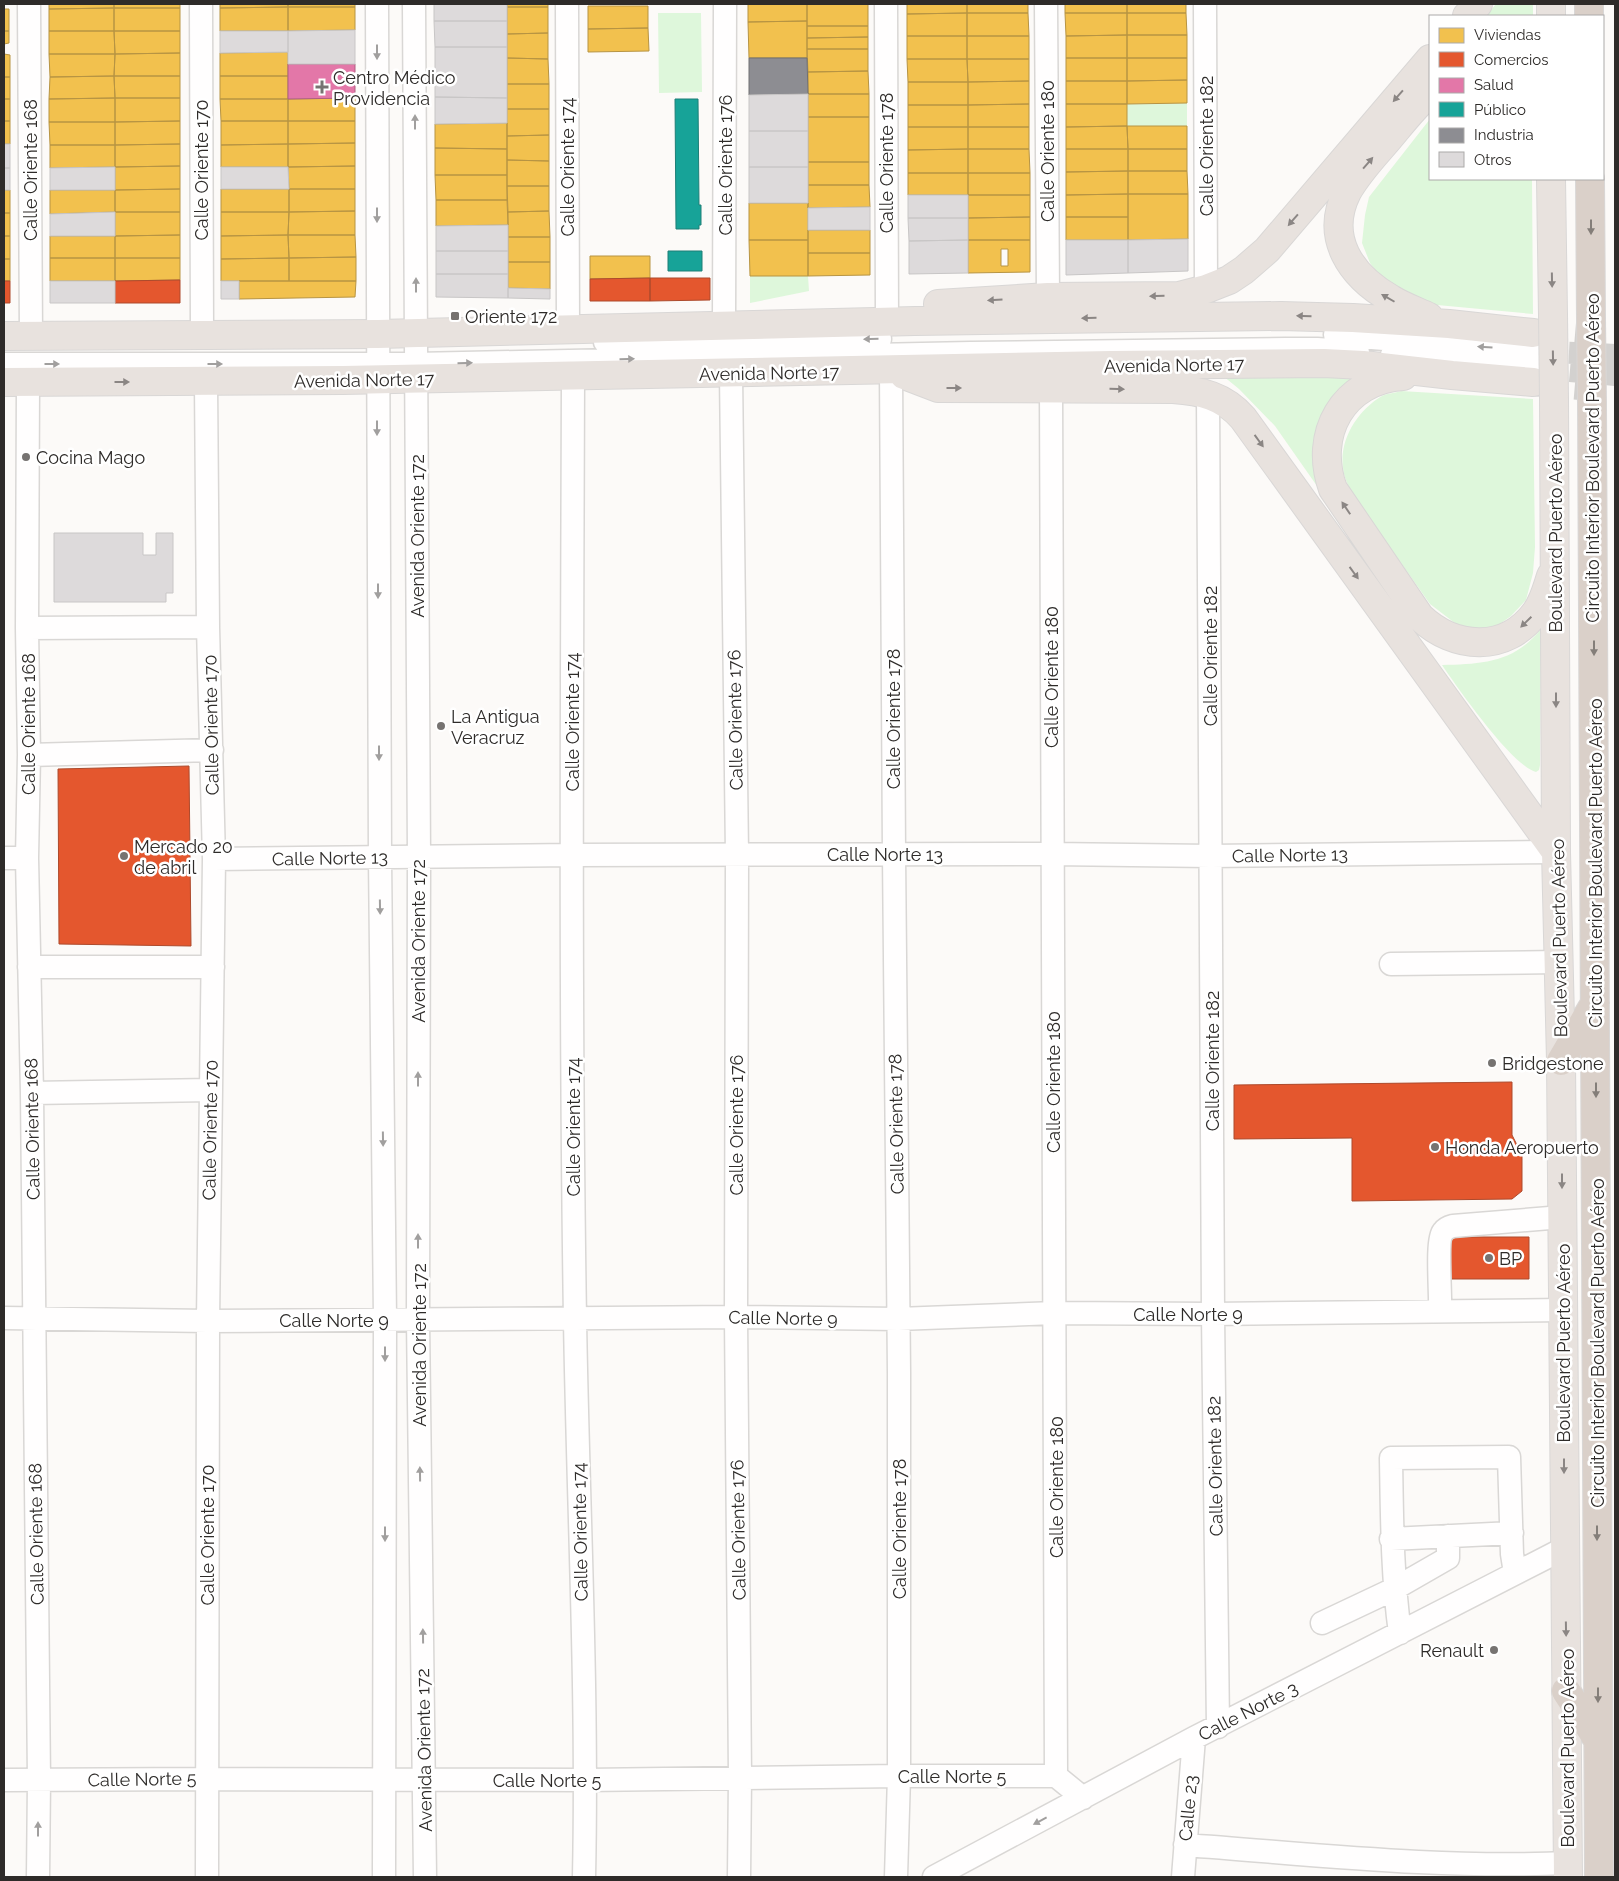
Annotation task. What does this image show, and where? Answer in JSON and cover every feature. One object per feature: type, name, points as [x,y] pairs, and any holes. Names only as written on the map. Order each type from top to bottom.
[{"type":"highway","name":"Circuito Interior Boulevard Puerto Aéreo","points":[[1590,180],[1599,1877]]},
{"type":"highway","points":[[1561,1060],[1595,1003]]},
{"type":"highway","points":[[1566,1691],[1598,1740]]},
{"type":"main road","points":[[1468,15],[1478,4]]},
{"type":"main road","points":[[887,322],[938,304],[1048,298],[1179,296],[1206,289],[1229,280],[1256,261],[1429,60]]},
{"type":"main road","points":[[1429,94],[1359,173],[1347,193],[1342,206],[1338,229],[1345,256],[1369,284],[1392,300],[1449,324]]},
{"type":"main road","name":"Boulevard Puerto Aéreo","points":[[1551,180],[1537,350],[1554,400],[1556,852],[1561,1060],[1568,1870]]},
{"type":"main road","name":"Avenida Norte 17","points":[[16,382],[206,382],[377,356],[416,355],[568,330],[915,321],[1281,316],[1353,318],[1449,324],[1537,350]]},
{"type":"main road","name":"Avenida Norte 17","points":[[4,336],[202,335],[377,356],[416,355],[573,376],[1324,363],[1363,365],[1435,373],[1537,350]]},
{"type":"main road","points":[[891,370],[938,388],[1173,389],[1196,391],[1226,403],[1243,418],[1556,852]]},
{"type":"main road","points":[[1435,373],[1385,378],[1361,389],[1346,402],[1334,418],[1326,446],[1327,468],[1334,489],[1420,617],[1450,638],[1486,642],[1519,629],[1528,621],[1539,606],[1555,564]]},
{"type":"street","name":"Calle Oriente 168","points":[[29,4],[31,336]]},
{"type":"street","name":"Calle Oriente 170","points":[[201,4],[202,335]]},
{"type":"street","name":"Avenida Oriente 172","points":[[376,4],[380,858],[385,1319],[384,1877]]},
{"type":"street","name":"Avenida Oriente 172","points":[[414,4],[419,857],[418,1320],[425,1877]]},
{"type":"street","name":"Calle Oriente 174","points":[[567,4],[568,330]]},
{"type":"street","name":"Calle Oriente 176","points":[[724,326],[725,4]]},
{"type":"street","name":"Calle Oriente 178","points":[[886,4],[887,322]]},
{"type":"street","name":"Calle Oriente 180","points":[[1046,4],[1048,298]]},
{"type":"street","name":"Calle Oriente 182","points":[[1206,4],[1206,289]]},
{"type":"street","points":[[4,346],[377,356]]},
{"type":"street","points":[[416,355],[1317,348],[1537,350]]},
{"type":"street","points":[[4,364],[377,356]]},
{"type":"street","name":"Calle Oriente 178","points":[[891,370],[900,1776],[896,1877]]},
{"type":"street","name":"Calle Oriente 176","points":[[731,374],[737,855],[736,1317],[740,1777],[739,1877]]},
{"type":"street","name":"Calle Oriente 174","points":[[573,376],[571,855],[575,1319],[586,1780],[584,1877]]},
{"type":"street","name":"Calle Oriente 168","points":[[16,382],[27,628],[29,755],[27,858],[32,1093],[38,1877]]},
{"type":"street","name":"Calle Oriente 170","points":[[206,382],[208,627],[214,859],[208,1321],[207,1877]]},
{"type":"street","name":"Calle Oriente 180","points":[[1051,388],[1052,854],[1056,1314],[1056,1776]]},
{"type":"street","name":"Calle Oriente 182","points":[[1208,395],[1213,1314],[1218,1727]]},
{"type":"street","points":[[27,628],[208,627]]},
{"type":"street","points":[[29,755],[212,750]]},
{"type":"street","name":"Calle Norte 13","points":[[214,859],[894,854],[1211,856],[1556,852]]},
{"type":"street","points":[[4,858],[27,858]]},
{"type":"street","points":[[1391,964],[1558,962]]},
{"type":"street","points":[[29,967],[213,967]]},
{"type":"street","points":[[32,1093],[210,1090]]},
{"type":"street","points":[[1440,1311],[1439,1243],[1442,1232],[1447,1228],[1562,1217]]},
{"type":"street","name":"Calle Norte 9","points":[[4,1318],[208,1321],[736,1317],[898,1319],[1056,1314],[1563,1310]]},
{"type":"street","points":[[1400,1633],[1394,1589],[1391,1458],[1509,1456],[1512,1554],[1515,1573]]},
{"type":"street","points":[[1392,1539],[1512,1533]]},
{"type":"street","points":[[1322,1623],[1394,1589],[1448,1558],[1448,1536]]},
{"type":"street","name":"Calle Norte 3","points":[[934,1877],[1194,1738],[1565,1548]]},
{"type":"street","name":"Calle 23","points":[[1183,1877],[1194,1738]]},
{"type":"street","points":[[1056,1776],[1083,1798]]},
{"type":"street","name":"Calle Norte 5","points":[[4,1780],[206,1778],[586,1780],[740,1777],[1056,1776]]},
{"type":"street","points":[[1185,1845],[1444,1864],[1536,1865],[1568,1870]]},
{"type":"green space","points":[[1496,4],[1533,4],[1533,15],[1487,15]]},
{"type":"green space","points":[[658,13],[701,13],[702,92],[659,93]]},
{"type":"green space","points":[[1187,103],[1187,126],[1127,126],[1127,104]]},
{"type":"green space","points":[[1429,120],[1429,180],[1532,180],[1533,314],[1437,305],[1409,298],[1386,284],[1370,263],[1362,243],[1369,197]]},
{"type":"green space","points":[[750,276],[808,276],[809,291],[750,303]]},
{"type":"green space","points":[[1217,371],[1358,371],[1361,381],[1324,496],[1275,426],[1239,389]]},
{"type":"green space","points":[[1401,391],[1533,399],[1535,547],[1533,573],[1526,600],[1511,616],[1497,626],[1480,630],[1460,627],[1430,604],[1357,501],[1346,481],[1343,457],[1344,446],[1352,426],[1373,402],[1384,395]]},
{"type":"green space","points":[[1541,629],[1540,765],[1539,770],[1536,772],[1526,767],[1513,756],[1472,707],[1442,665],[1471,664],[1508,655],[1520,649]]},
{"type":"building: Viviendas","points":[[49,4],[114,4],[114,8],[49,9]]},
{"type":"building: Viviendas","points":[[114,4],[180,4],[180,8],[114,8]]},
{"type":"building: Viviendas","points":[[220,4],[288,4],[288,7],[220,8]]},
{"type":"building: Viviendas","points":[[288,4],[355,4],[355,7],[288,7]]},
{"type":"building: Viviendas","points":[[507,4],[548,4],[548,7],[507,7]]},
{"type":"building: Viviendas","points":[[748,4],[807,4],[807,21],[748,22]]},
{"type":"building: Viviendas","points":[[807,4],[868,4],[868,26],[807,26]]},
{"type":"building: Viviendas","points":[[907,4],[967,4],[967,13],[907,14]]},
{"type":"building: Viviendas","points":[[967,4],[1028,4],[1028,13],[967,13]]},
{"type":"building: Viviendas","points":[[1065,4],[1127,4],[1127,13],[1065,13]]},
{"type":"building: Viviendas","points":[[1127,4],[1186,4],[1186,13],[1127,13]]},
{"type":"building: Viviendas","points":[[588,6],[648,6],[648,28],[588,29]]},
{"type":"building: Viviendas","points":[[288,7],[355,7],[355,30],[288,31]]},
{"type":"building: Viviendas","points":[[288,7],[288,31],[220,31],[220,8]]},
{"type":"building: Viviendas","points":[[507,7],[548,7],[548,33],[507,34]]},
{"type":"building: Viviendas","points":[[114,8],[114,31],[49,31],[49,9]]},
{"type":"building: Viviendas","points":[[114,8],[180,8],[180,31],[114,31]]},
{"type":"building: Viviendas","points":[[4,9],[9,9],[9,31],[4,31]]},
{"type":"building: Viviendas","points":[[967,13],[967,36],[907,36],[907,14]]},
{"type":"building: Viviendas","points":[[967,13],[1028,13],[1029,36],[967,36]]},
{"type":"building: Viviendas","points":[[1065,13],[1127,13],[1127,35],[1066,36]]},
{"type":"building: Viviendas","points":[[1127,13],[1186,13],[1187,35],[1127,35]]},
{"type":"building: Viviendas","points":[[807,21],[807,58],[749,58],[748,22]]},
{"type":"building: Viviendas","points":[[807,26],[868,26],[868,37],[807,38]]},
{"type":"building: Viviendas","points":[[648,28],[649,51],[588,52],[588,29]]},
{"type":"building: Viviendas","points":[[4,31],[9,31],[9,43],[4,44]]},
{"type":"building: Viviendas","points":[[49,31],[114,31],[115,54],[49,54]]},
{"type":"building: Viviendas","points":[[114,31],[180,31],[180,53],[115,54]]},
{"type":"building: Viviendas","points":[[548,33],[548,59],[507,58],[507,34]]},
{"type":"building: Viviendas","points":[[1127,35],[1187,35],[1187,58],[1127,58]]},
{"type":"building: Viviendas","points":[[1127,35],[1127,58],[1066,58],[1066,36]]},
{"type":"building: Viviendas","points":[[907,36],[967,36],[967,59],[907,59]]},
{"type":"building: Viviendas","points":[[967,36],[1029,36],[1029,59],[967,59]]},
{"type":"building: Viviendas","points":[[868,37],[868,49],[807,49],[807,38]]},
{"type":"building: Viviendas","points":[[807,49],[868,49],[868,71],[808,72]]},
{"type":"building: Viviendas","points":[[288,52],[288,76],[220,76],[220,53]]},
{"type":"building: Viviendas","points":[[180,53],[180,76],[114,76],[115,54]]},
{"type":"building: Viviendas","points":[[4,54],[10,55],[10,77],[4,77]]},
{"type":"building: Viviendas","points":[[49,54],[115,54],[114,76],[50,77]]},
{"type":"building: Viviendas","points":[[507,58],[548,59],[549,84],[507,84]]},
{"type":"building: Viviendas","points":[[1066,58],[1127,58],[1127,81],[1066,81]]},
{"type":"building: Viviendas","points":[[1127,58],[1187,58],[1187,80],[1127,81]]},
{"type":"building: Viviendas","points":[[907,59],[967,59],[968,82],[908,82]]},
{"type":"building: Viviendas","points":[[967,59],[1029,59],[1029,81],[968,82]]},
{"type":"building: Viviendas","points":[[868,71],[869,94],[808,94],[808,72]]},
{"type":"building: Viviendas","points":[[114,76],[180,76],[180,98],[115,98]]},
{"type":"building: Viviendas","points":[[114,76],[115,98],[49,99],[50,77]]},
{"type":"building: Viviendas","points":[[220,76],[288,76],[288,99],[220,99]]},
{"type":"building: Viviendas","points":[[4,77],[10,77],[10,99],[4,99]]},
{"type":"building: Viviendas","points":[[1187,80],[1187,103],[1127,104],[1127,81]]},
{"type":"building: Viviendas","points":[[1029,81],[1029,104],[968,105],[968,82]]},
{"type":"building: Viviendas","points":[[1066,81],[1127,81],[1127,104],[1066,104]]},
{"type":"building: Viviendas","points":[[908,82],[968,82],[968,105],[908,105]]},
{"type":"building: Viviendas","points":[[507,84],[549,84],[549,109],[507,109]]},
{"type":"building: Viviendas","points":[[808,94],[869,94],[869,117],[808,117]]},
{"type":"building: Viviendas","points":[[115,98],[180,98],[180,121],[115,122]]},
{"type":"building: Viviendas","points":[[115,98],[115,122],[49,122],[49,99]]},
{"type":"building: Viviendas","points":[[355,98],[355,121],[288,121],[288,99]]},
{"type":"building: Viviendas","points":[[4,99],[10,99],[10,121],[4,121]]},
{"type":"building: Viviendas","points":[[220,99],[288,99],[288,121],[221,121]]},
{"type":"building: Viviendas","points":[[1029,104],[1029,127],[968,127],[968,105]]},
{"type":"building: Viviendas","points":[[1066,104],[1127,104],[1127,126],[1066,127]]},
{"type":"building: Viviendas","points":[[908,105],[968,105],[968,127],[908,127]]},
{"type":"building: Viviendas","points":[[507,109],[549,109],[549,135],[507,136]]},
{"type":"building: Viviendas","points":[[808,117],[869,117],[869,162],[808,162]]},
{"type":"building: Viviendas","points":[[4,121],[10,121],[10,144],[4,144]]},
{"type":"building: Viviendas","points":[[180,121],[180,144],[115,145],[115,122]]},
{"type":"building: Viviendas","points":[[221,121],[288,121],[288,144],[221,145]]},
{"type":"building: Viviendas","points":[[288,121],[355,121],[355,143],[288,144]]},
{"type":"building: Viviendas","points":[[49,122],[115,122],[115,145],[50,145]]},
{"type":"building: Viviendas","points":[[507,123],[507,149],[435,148],[435,124]]},
{"type":"building: Viviendas","points":[[1127,126],[1128,149],[1066,149],[1066,127]]},
{"type":"building: Viviendas","points":[[1127,126],[1187,126],[1187,149],[1128,149]]},
{"type":"building: Viviendas","points":[[908,127],[968,127],[968,149],[908,150]]},
{"type":"building: Viviendas","points":[[968,127],[1029,127],[1029,149],[968,149]]},
{"type":"building: Viviendas","points":[[549,135],[549,161],[507,160],[507,136]]},
{"type":"building: Viviendas","points":[[355,143],[355,166],[288,167],[288,144]]},
{"type":"building: Viviendas","points":[[180,144],[180,166],[115,167],[115,145]]},
{"type":"building: Viviendas","points":[[288,144],[288,167],[221,167],[221,145]]},
{"type":"building: Viviendas","points":[[50,145],[115,145],[115,167],[50,168]]},
{"type":"building: Viviendas","points":[[435,148],[507,149],[507,175],[435,175]]},
{"type":"building: Viviendas","points":[[968,149],[1029,149],[1030,173],[968,173]]},
{"type":"building: Viviendas","points":[[968,149],[968,173],[908,173],[908,150]]},
{"type":"building: Viviendas","points":[[1066,149],[1128,149],[1128,171],[1066,172]]},
{"type":"building: Viviendas","points":[[1128,149],[1187,149],[1187,171],[1128,171]]},
{"type":"building: Viviendas","points":[[507,160],[549,161],[549,186],[507,186]]},
{"type":"building: Viviendas","points":[[808,162],[869,162],[869,185],[808,185]]},
{"type":"building: Viviendas","points":[[180,166],[180,189],[115,190],[115,167]]},
{"type":"building: Viviendas","points":[[355,166],[355,189],[289,189],[288,167]]},
{"type":"building: Viviendas","points":[[1128,171],[1187,171],[1188,194],[1128,194]]},
{"type":"building: Viviendas","points":[[1128,171],[1128,194],[1066,195],[1066,172]]},
{"type":"building: Viviendas","points":[[908,173],[968,173],[968,195],[908,195]]},
{"type":"building: Viviendas","points":[[968,173],[1030,173],[1030,195],[968,195]]},
{"type":"building: Viviendas","points":[[435,175],[507,175],[507,200],[436,200]]},
{"type":"building: Viviendas","points":[[808,185],[869,185],[870,207],[808,208]]},
{"type":"building: Viviendas","points":[[507,186],[549,186],[549,211],[508,212]]},
{"type":"building: Viviendas","points":[[180,189],[180,212],[115,212],[115,190]]},
{"type":"building: Viviendas","points":[[221,189],[289,189],[289,212],[221,212]]},
{"type":"building: Viviendas","points":[[289,189],[355,189],[355,211],[289,212]]},
{"type":"building: Viviendas","points":[[4,190],[10,190],[10,213],[4,213]]},
{"type":"building: Viviendas","points":[[50,190],[115,190],[115,212],[50,214]]},
{"type":"building: Viviendas","points":[[1128,194],[1128,217],[1066,217],[1066,195]]},
{"type":"building: Viviendas","points":[[1128,194],[1188,194],[1188,239],[1128,240]]},
{"type":"building: Viviendas","points":[[968,195],[1030,195],[1030,217],[968,218]]},
{"type":"building: Viviendas","points":[[436,200],[507,200],[508,225],[436,226]]},
{"type":"building: Viviendas","points":[[749,203],[808,203],[808,240],[749,240]]},
{"type":"building: Viviendas","points":[[355,211],[355,235],[288,235],[289,212]]},
{"type":"building: Viviendas","points":[[549,211],[550,237],[508,237],[508,212]]},
{"type":"building: Viviendas","points":[[115,212],[180,212],[180,235],[115,236]]},
{"type":"building: Viviendas","points":[[221,212],[289,212],[288,235],[221,236]]},
{"type":"building: Viviendas","points":[[4,213],[10,213],[10,236],[4,236]]},
{"type":"building: Viviendas","points":[[1030,217],[1030,240],[968,240],[968,218]]},
{"type":"building: Viviendas","points":[[1066,217],[1128,217],[1128,240],[1066,240]]},
{"type":"building: Viviendas","points":[[808,230],[870,230],[870,253],[808,253]]},
{"type":"building: Viviendas","points":[[180,235],[180,258],[115,258],[115,236]]},
{"type":"building: Viviendas","points":[[288,235],[289,258],[221,259],[221,236]]},
{"type":"building: Viviendas","points":[[288,235],[355,235],[356,257],[289,258]]},
{"type":"building: Viviendas","points":[[4,236],[10,236],[10,259],[4,259]]},
{"type":"building: Viviendas","points":[[50,236],[115,236],[115,258],[50,258]]},
{"type":"building: Viviendas","points":[[508,237],[550,237],[550,262],[508,262]]},
{"type":"building: Viviendas","points":[[749,240],[808,240],[808,276],[750,276]]},
{"type":"building: Viviendas","points":[[968,240],[1030,240],[1030,272],[968,273]],"holes":[[[1001,249],[1008,249],[1008,266],[1001,266]]]},
{"type":"building: Viviendas","points":[[808,253],[870,253],[870,275],[808,276]]},
{"type":"building: Viviendas","points":[[590,256],[650,256],[650,278],[590,279]]},
{"type":"building: Viviendas","points":[[356,257],[356,281],[289,281],[289,258]]},
{"type":"building: Viviendas","points":[[50,258],[115,258],[115,281],[50,281]]},
{"type":"building: Viviendas","points":[[115,258],[180,258],[180,280],[115,281]]},
{"type":"building: Viviendas","points":[[289,258],[289,281],[221,281],[221,259]]},
{"type":"building: Viviendas","points":[[4,259],[10,259],[10,281],[4,281]]},
{"type":"building: Viviendas","points":[[508,262],[550,262],[550,289],[508,288]]},
{"type":"building: Viviendas","points":[[239,281],[356,281],[355,297],[239,299]]},
{"type":"building: Comercios","points":[[650,278],[650,301],[590,301],[590,279]]},
{"type":"building: Comercios","points":[[650,278],[710,278],[710,300],[650,301]]},
{"type":"building: Comercios","points":[[180,280],[180,303],[115,303],[115,281]]},
{"type":"building: Comercios","points":[[4,281],[10,281],[10,303],[4,303]]},
{"type":"building: Comercios","name":"Mercado 20 de abril","points":[[189,766],[191,946],[59,944],[58,769]]},
{"type":"building: Comercios","name":"Honda Aeropuerto","points":[[1512,1082],[1512,1135],[1522,1155],[1522,1191],[1512,1199],[1352,1201],[1352,1138],[1234,1139],[1234,1085]]},
{"type":"building: Comercios","name":"BP","points":[[1449,1237],[1529,1237],[1529,1279],[1449,1279]]},
{"type":"building: Salud","name":"Centro Médico Providencia","points":[[288,64],[355,64],[355,98],[288,99]]},
{"type":"building: Público","points":[[675,99],[698,99],[699,205],[701,205],[701,225],[699,225],[699,229],[676,229]]},
{"type":"building: Público","points":[[668,251],[702,251],[702,271],[668,271]]},
{"type":"building: Industria","points":[[749,58],[807,58],[808,94],[749,95]]},
{"type":"building: Otros","points":[[434,4],[507,4],[507,21],[434,21]]},
{"type":"building: Otros","points":[[434,21],[507,21],[507,47],[435,47]]},
{"type":"building: Otros","points":[[355,30],[355,64],[288,64],[288,31]]},
{"type":"building: Otros","points":[[220,31],[288,31],[288,52],[220,53]]},
{"type":"building: Otros","points":[[435,47],[507,47],[507,98],[435,97]]},
{"type":"building: Otros","points":[[808,94],[808,131],[749,131],[749,95]]},
{"type":"building: Otros","points":[[435,97],[507,98],[507,123],[435,124]]},
{"type":"building: Otros","points":[[749,131],[808,131],[808,167],[749,167]]},
{"type":"building: Otros","points":[[4,144],[10,144],[10,168],[4,168]]},
{"type":"building: Otros","points":[[115,167],[115,190],[50,190],[50,168]]},
{"type":"building: Otros","points":[[221,167],[288,167],[289,189],[221,189]]},
{"type":"building: Otros","points":[[749,167],[808,167],[808,203],[749,203]]},
{"type":"building: Otros","points":[[4,168],[10,168],[10,190],[4,190]]},
{"type":"building: Otros","points":[[908,195],[968,195],[968,218],[908,218]]},
{"type":"building: Otros","points":[[870,207],[870,230],[808,230],[808,208]]},
{"type":"building: Otros","points":[[115,212],[115,236],[50,236],[50,214]]},
{"type":"building: Otros","points":[[908,218],[968,218],[968,240],[909,241]]},
{"type":"building: Otros","points":[[508,225],[508,251],[436,251],[436,226]]},
{"type":"building: Otros","points":[[1188,239],[1188,271],[1128,273],[1128,240]]},
{"type":"building: Otros","points":[[968,240],[968,273],[909,274],[909,241]]},
{"type":"building: Otros","points":[[1066,240],[1128,240],[1128,273],[1066,275]]},
{"type":"building: Otros","points":[[436,251],[508,251],[508,274],[436,274]]},
{"type":"building: Otros","points":[[436,274],[508,274],[508,298],[436,297]]},
{"type":"building: Otros","points":[[50,281],[115,281],[115,303],[50,303]]},
{"type":"building: Otros","points":[[221,281],[239,281],[239,299],[221,299]]},
{"type":"building: Otros","points":[[508,288],[550,289],[550,299],[508,298]]},
{"type":"building: Otros","points":[[54,533],[143,533],[143,555],[156,555],[156,533],[173,533],[173,593],[166,593],[166,602],[54,602]]},
{"type":"tunnel","points":[[1533,333],[1615,340]]},
{"type":"tunnel","points":[[1536,351],[1615,355]]},
{"type":"tunnel","points":[[1537,368],[1615,375]]},
{"type":"tunnel","points":[[1533,382],[1615,389]]},
{"type":"place","name":"Centro Médico Providencia","points":[[322,87]]},
{"type":"place","name":"Oriente 172","points":[[455,316]]},
{"type":"place","name":"Cocina Mago","points":[[26,457]]},
{"type":"place","name":"La Antigua Veracruz","points":[[441,726]]},
{"type":"place","name":"Mercado 20 de abril","points":[[124,856]]},
{"type":"place","name":"Bridgestone","points":[[1492,1063]]},
{"type":"place","name":"Honda Aeropuerto","points":[[1435,1147]]},
{"type":"place","name":"BP","points":[[1489,1258]]},
{"type":"place","name":"Renault","points":[[1494,1650]]}]
